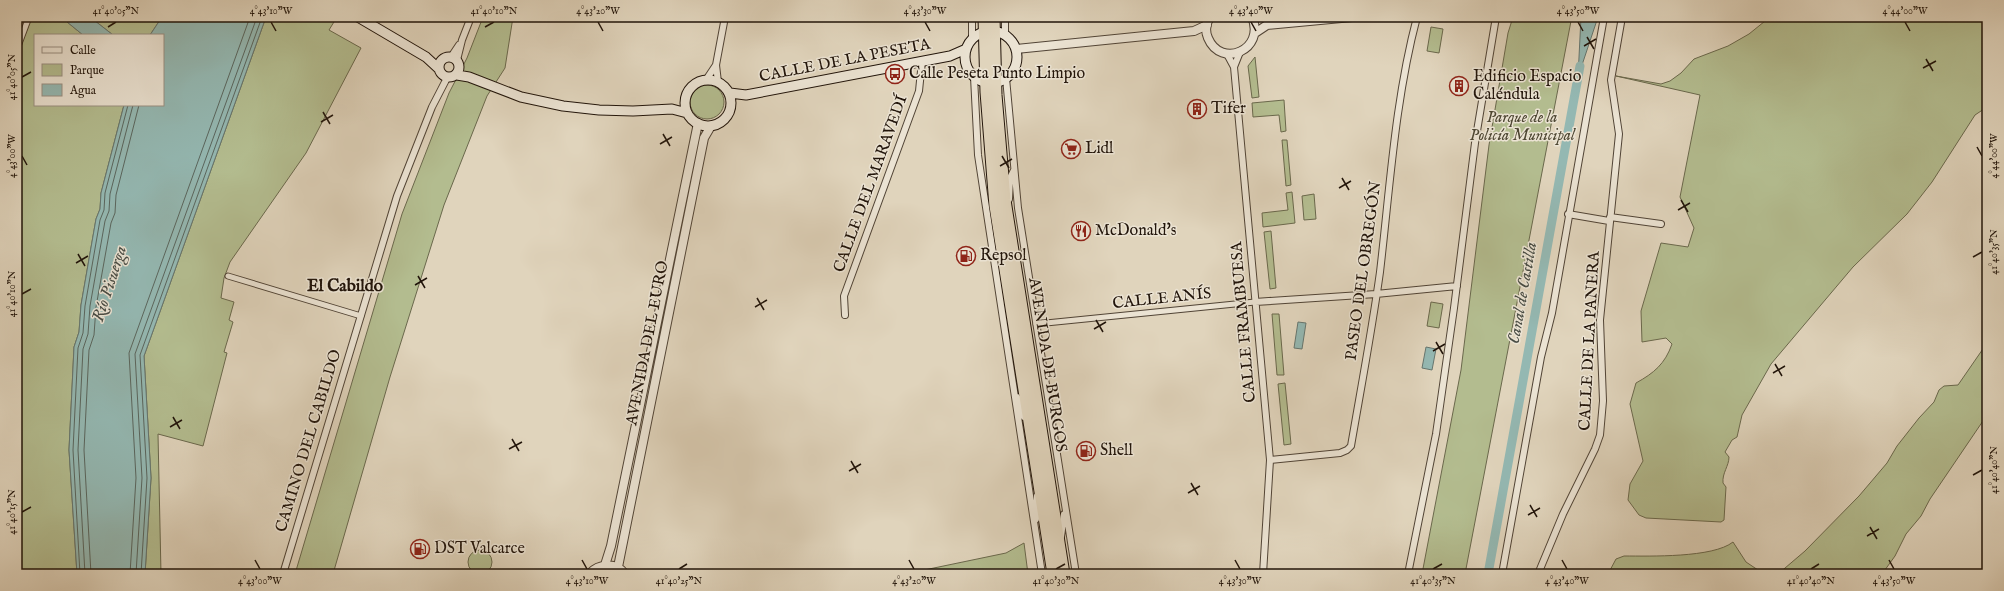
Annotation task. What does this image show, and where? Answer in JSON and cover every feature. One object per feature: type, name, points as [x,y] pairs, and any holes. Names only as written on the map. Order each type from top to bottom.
[{"type":"highway","name":"AVENIDA DE BURGOS","points":[[984,17],[989,31],[996,81],[1000,157],[1008,217],[1014,292],[1064,574]]},
{"type":"highway","name":"AVENIDA DE BURGOS","points":[[989,31],[994,17]]},
{"type":"highway","name":"AVENIDA DE BURGOS","points":[[996,81],[990,155],[995,206],[1014,292]]},
{"type":"highway","name":"AVENIDA DE BURGOS","points":[[1018,319],[1031,435],[1053,574]]},
{"type":"main road","points":[[358,17],[426,57],[443,71]]},
{"type":"main road","points":[[989,31],[1005,35],[1016,49],[1016,63],[1012,71],[996,81],[974,77],[965,62],[966,49],[972,39],[989,31]]},
{"type":"main road","name":"CALLE DE LA PESETA","points":[[730,94],[746,95],[950,56],[966,49]]},
{"type":"main road","name":"CALLE DE LA PESETA","points":[[950,56],[965,62]]},
{"type":"main road","points":[[443,71],[456,65]]},
{"type":"main road","points":[[443,71],[456,65]]},
{"type":"main road","points":[[456,65],[469,77],[521,96],[563,106],[599,110],[633,111],[672,109],[688,113]]},
{"type":"main road","points":[[706,80],[718,82],[724,86],[730,94],[732,103],[726,117],[720,123],[710,126],[698,123],[688,113],[685,103],[687,93],[692,86],[706,80]]},
{"type":"main road","name":"CALLE DE LA PESETA","points":[[732,103],[746,95]]},
{"type":"main road","points":[[672,109],[685,103]]},
{"type":"street","points":[[17,49],[30,17]]},
{"type":"street","points":[[456,65],[462,40],[471,17]]},
{"type":"street","points":[[718,82],[716,65],[725,17]]},
{"type":"street","points":[[972,17],[972,39]]},
{"type":"street","points":[[1005,17],[1005,35]]},
{"type":"street","points":[[1208,21],[1207,35],[1216,49],[1226,54],[1240,52],[1248,46],[1255,33],[1267,26],[1352,17]]},
{"type":"street","name":"PASEO DEL OBREGÓN","points":[[1270,460],[1340,453],[1347,450],[1351,446],[1376,294],[1392,150],[1412,38],[1418,17]]},
{"type":"street","points":[[1408,574],[1436,434],[1457,286],[1475,142],[1496,17],[1492,17]]},
{"type":"street","points":[[1502,574],[1541,357],[1552,313],[1568,214],[1604,17]]},
{"type":"street","name":"CALLE DE LA PANERA","points":[[1538,574],[1563,514],[1595,449],[1600,435],[1603,401],[1600,320],[1619,134],[1611,80],[1622,17]]},
{"type":"street","points":[[1252,18],[1267,26]]},
{"type":"street","points":[[1252,18],[1255,33]]},
{"type":"street","points":[[1194,31],[1208,21]]},
{"type":"street","points":[[1016,49],[1194,31],[1207,35]]},
{"type":"street","name":"CALLE FRAMBUESA","points":[[1234,67],[1240,52]]},
{"type":"street","name":"CALLE FRAMBUESA","points":[[1226,54],[1234,67],[1270,460],[1263,574]]},
{"type":"street","name":"CALLE DEL MARAVEDÍ","points":[[845,315],[844,296],[919,91],[922,61]]},
{"type":"street","points":[[706,80],[716,65]]},
{"type":"street","name":"CAMINO DEL CABILDO","points":[[283,574],[397,196],[440,89],[443,71]]},
{"type":"street","points":[[974,77],[978,155],[997,277],[1004,334],[1042,574]]},
{"type":"street","name":"AVENIDA DE BURGOS","points":[[996,81],[1014,170],[1018,208],[1076,574]]},
{"type":"street","name":"AVENIDA DEL EURO","points":[[605,565],[611,546],[698,123]]},
{"type":"street","name":"AVENIDA DEL EURO","points":[[618,567],[704,138],[710,126]]},
{"type":"street","points":[[1008,217],[1010,178],[1014,170]]},
{"type":"street","points":[[981,175],[995,206]]},
{"type":"street","points":[[1568,214],[1661,224]]},
{"type":"street","points":[[228,276],[360,316]]},
{"type":"street","points":[[997,277],[1002,288],[1014,292],[1025,287],[1029,276]]},
{"type":"street","name":"CALLE ANÍS","points":[[1036,324],[1255,302],[1376,294],[1457,286]]},
{"type":"street","points":[[1004,334],[1007,322],[1018,319],[1031,323],[1038,337]]},
{"type":"street","points":[[1012,382],[1031,435]]},
{"type":"street","points":[[1035,532],[1038,478]]},
{"type":"street","points":[[1060,550],[1065,505]]},
{"type":"street","points":[[589,574],[598,567],[605,565],[618,567],[625,574]]},
{"type":"green space","points":[[32,17],[61,17],[82,34],[34,34],[34,106],[124,106],[101,193],[100,209],[96,219],[81,305],[79,332],[74,347],[69,450],[77,574],[17,574],[17,56]]},
{"type":"green space","points":[[90,17],[162,17],[151,34],[112,34]]},
{"type":"green space","points":[[266,17],[337,17],[329,30],[361,48],[306,153],[230,262],[224,278],[221,298],[234,302],[229,320],[233,322],[224,352],[227,353],[203,446],[158,434],[161,574],[145,574],[151,478],[144,356]]},
{"type":"green space","points":[[483,17],[513,17],[505,68],[487,96],[444,205],[390,377],[333,574],[295,574],[402,214],[449,93],[467,58]]},
{"type":"green space","name":"Parque de la Policía Municipal","points":[[1513,17],[1535,17],[1571,21],[1465,574],[1422,574],[1461,370],[1489,145],[1508,33]]},
{"type":"green space","points":[[1770,17],[1987,17],[1987,107],[1975,115],[1932,182],[1907,214],[1853,267],[1771,364],[1742,415],[1737,437],[1732,440],[1725,452],[1729,457],[1723,479],[1723,483],[1726,487],[1724,520],[1721,522],[1646,518],[1639,515],[1628,500],[1630,484],[1643,461],[1630,404],[1636,383],[1648,376],[1658,367],[1666,357],[1672,344],[1666,338],[1642,342],[1641,311],[1661,243],[1688,247],[1694,228],[1680,197],[1700,95],[1616,76],[1661,84],[1670,81],[1681,73],[1694,59],[1728,46],[1749,34]]},
{"type":"green space","points":[[1431,27],[1443,29],[1439,53],[1427,51]]},
{"type":"green space","points":[[1255,57],[1259,97],[1252,98],[1248,66]]},
{"type":"green space","points":[[707,85],[719,90],[724,102],[719,114],[707,119],[695,114],[690,102],[695,90]]},
{"type":"green space","points":[[1284,100],[1286,131],[1281,132],[1279,115],[1253,117],[1252,103]]},
{"type":"green space","points":[[1282,140],[1287,140],[1291,185],[1286,186]]},
{"type":"green space","points":[[1292,192],[1295,223],[1263,227],[1262,213],[1288,210],[1286,193]]},
{"type":"green space","points":[[1314,194],[1316,219],[1304,220],[1302,196]]},
{"type":"green space","points":[[1271,231],[1276,288],[1270,289],[1264,232]]},
{"type":"green space","points":[[1431,302],[1443,304],[1439,328],[1427,326]]},
{"type":"green space","points":[[1272,314],[1279,314],[1284,375],[1277,375]]},
{"type":"green space","points":[[1987,343],[1987,415],[1930,499],[1921,516],[1906,534],[1895,556],[1882,574],[1778,574],[1805,551],[1859,496],[1887,463],[1897,446],[1919,418],[1934,402],[1939,390],[1944,386],[1958,385]]},
{"type":"green space","points":[[1285,383],[1291,444],[1284,445],[1278,384]]},
{"type":"green space","points":[[1733,542],[1746,562],[1764,574],[1608,574],[1616,559],[1624,556],[1665,556],[1697,553],[1711,551],[1724,547]]},
{"type":"green space","points":[[1024,543],[1028,574],[905,574],[1006,553]]},
{"type":"green space","points":[[480,550],[485,551],[491,557],[491,567],[485,573],[480,574],[475,573],[469,567],[468,562],[469,557],[475,551]]},
{"type":"water","points":[[61,17],[90,17],[112,34],[82,34]]},
{"type":"water","name":"Río Pisuerga","points":[[162,17],[266,17],[144,356],[151,478],[145,574],[77,574],[69,450],[74,347],[79,332],[81,305],[96,219],[100,209],[101,193],[124,106],[164,106],[164,34],[151,34]]},
{"type":"water","points":[[1581,17],[1598,17],[1578,77]]},
{"type":"water","points":[[1298,322],[1306,323],[1302,349],[1294,348]]},
{"type":"water","points":[[1426,347],[1436,349],[1432,370],[1422,368]]},
{"type":"waterway","name":"Canal de Castilla","points":[[1488,574],[1580,66]]},
{"type":"place","name":"Calle Peseta Punto Limpio","points":[[895,74]]},
{"type":"place","name":"Edificio Espacio Caléndula","points":[[1459,86]]},
{"type":"place","name":"Tifer","points":[[1197,109]]},
{"type":"place","name":"Lidl","points":[[1071,149]]},
{"type":"place","name":"McDonald's","points":[[1081,231]]},
{"type":"place","name":"Repsol","points":[[966,256]]},
{"type":"place","name":"Shell","points":[[1086,451]]},
{"type":"place","name":"DST Valcarce","points":[[420,549]]},
{"type":"district","name":"El Cabildo","points":[[345,286]]}]
